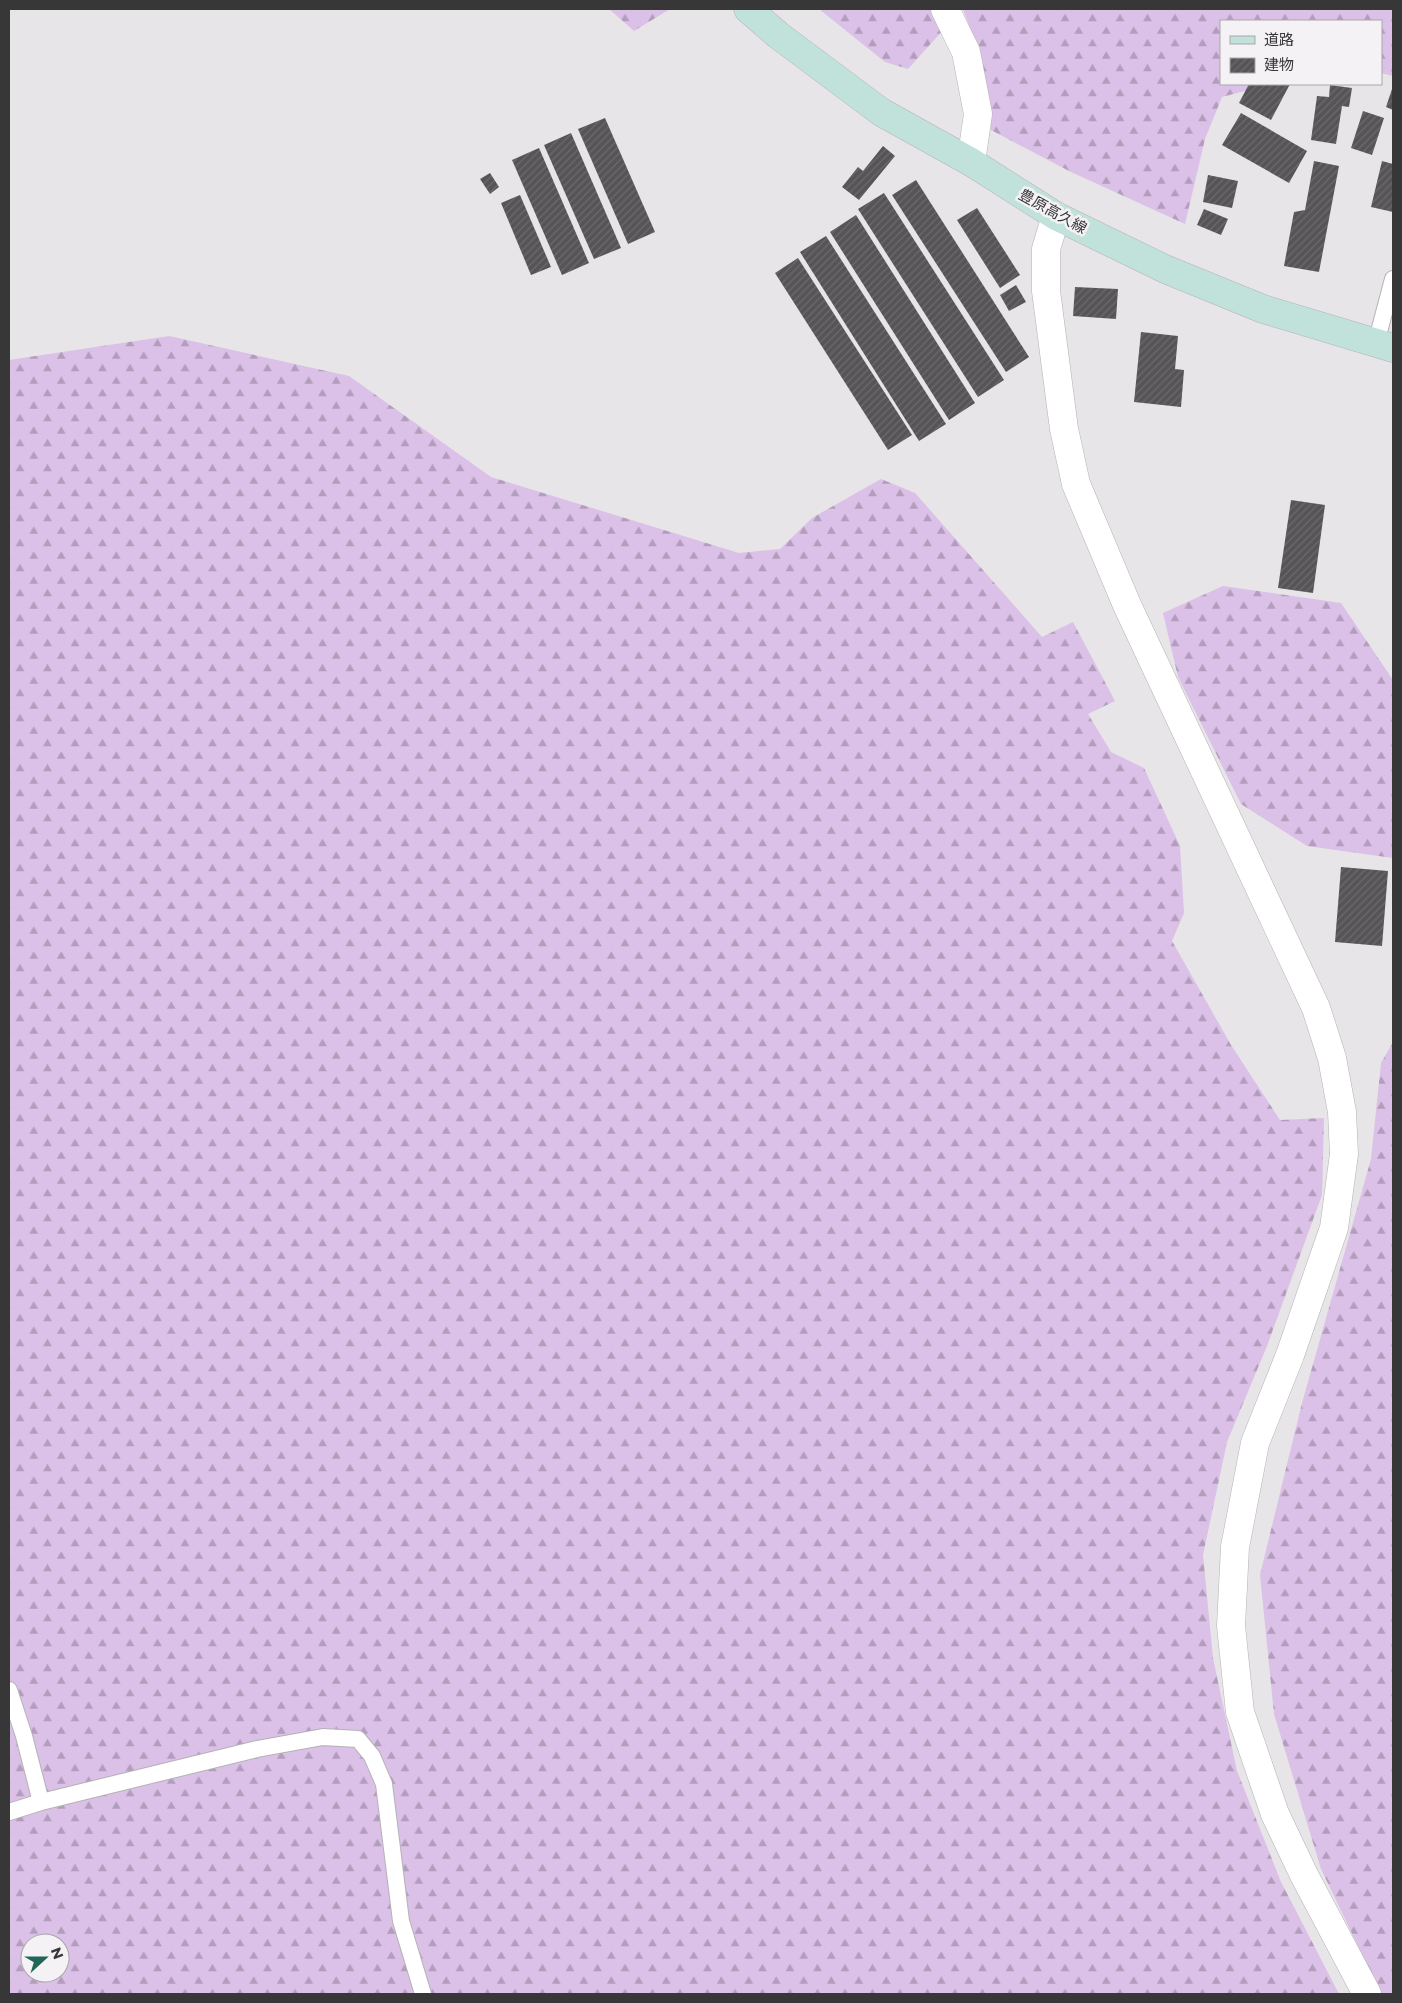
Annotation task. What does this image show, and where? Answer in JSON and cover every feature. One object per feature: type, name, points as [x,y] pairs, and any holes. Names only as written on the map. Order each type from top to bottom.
[{"type":"main road","name":"豊原高久線","points":[[748,9],[778,35],[881,112],[971,162],[1056,216],[1165,269],[1263,309],[1385,345]]},
{"type":"street","points":[[945,9],[966,52],[978,114],[971,162]]},
{"type":"street","points":[[1056,216],[1046,249],[1046,291],[1064,429],[1076,484],[1127,605],[1316,1008],[1332,1058],[1342,1112],[1344,1154],[1334,1228],[1290,1355],[1255,1443],[1235,1546],[1231,1626],[1240,1712],[1275,1814],[1304,1875],[1367,1994]]},
{"type":"lane","points":[[1385,345],[1393,279]]},
{"type":"lane","points":[[9,1690],[24,1736],[41,1802]]},
{"type":"lane","points":[[9,1812],[41,1802],[256,1749],[323,1737],[358,1739],[372,1756],[384,1784],[401,1921],[423,1994]]},
{"type":"green space","points":[[609,9],[670,9],[634,31]]},
{"type":"green space","points":[[819,9],[935,9],[945,28],[908,69],[885,62]]},
{"type":"green space","points":[[963,9],[1393,9],[1393,76],[1382,73],[1382,20],[1220,20],[1220,85],[1267,85],[1222,97],[1205,139],[1185,224],[1071,172],[991,130],[982,61]]},
{"type":"green space","points":[[169,336],[349,376],[491,477],[739,553],[780,549],[812,518],[881,479],[915,493],[1042,637],[1073,622],[1115,701],[1088,714],[1111,752],[1144,768],[1180,846],[1184,913],[1172,941],[1231,1045],[1280,1120],[1324,1118],[1322,1195],[1267,1346],[1227,1442],[1203,1555],[1213,1658],[1237,1771],[1281,1882],[1339,1994],[9,1994],[9,360]]},
{"type":"green space","points":[[1223,586],[1341,603],[1393,680],[1393,858],[1307,846],[1241,804],[1178,677],[1163,613]]},
{"type":"green space","points":[[1393,1042],[1393,1994],[1381,1994],[1321,1869],[1274,1714],[1260,1575],[1302,1403],[1371,1159],[1381,1063]]},
{"type":"building","points":[[1248,85],[1289,85],[1271,120],[1239,103]]},
{"type":"building","points":[[1330,85],[1352,88],[1349,107],[1342,106],[1336,144],[1311,140],[1317,96],[1329,97]]},
{"type":"building","points":[[1393,86],[1393,110],[1386,107]]},
{"type":"building","points":[[1363,111],[1384,118],[1372,155],[1351,148]]},
{"type":"building","points":[[1241,113],[1307,151],[1289,183],[1222,145]]},
{"type":"building","points":[[605,118],[655,232],[628,244],[578,129]]},
{"type":"building","points":[[571,133],[621,248],[594,259],[544,145]]},
{"type":"building","points":[[883,146],[895,156],[859,200],[842,187],[858,167],[863,171]]},
{"type":"building","points":[[539,148],[589,263],[562,275],[512,160]]},
{"type":"building","points":[[1314,161],[1339,166],[1319,272],[1284,266],[1294,212],[1305,210]]},
{"type":"building","points":[[1382,161],[1393,164],[1393,212],[1371,207]]},
{"type":"building","points":[[490,173],[499,187],[490,194],[480,179]]},
{"type":"building","points":[[1208,175],[1238,181],[1232,208],[1203,202]]},
{"type":"building","points":[[916,180],[1029,357],[1006,372],[892,195]]},
{"type":"building","points":[[884,193],[1004,380],[978,397],[858,209]]},
{"type":"building","points":[[520,195],[551,267],[531,275],[501,203]]},
{"type":"building","points":[[977,208],[1020,275],[1000,288],[957,220]]},
{"type":"building","points":[[1204,209],[1228,219],[1221,235],[1197,225]]},
{"type":"building","points":[[856,215],[975,403],[949,420],[830,232]]},
{"type":"building","points":[[826,236],[946,424],[919,441],[800,252]]},
{"type":"building","points":[[798,258],[912,435],[888,450],[775,273]]},
{"type":"building","points":[[1016,285],[1026,302],[1009,311],[1000,295]]},
{"type":"building","points":[[1075,287],[1118,289],[1116,319],[1073,316]]},
{"type":"building","points":[[1141,332],[1178,336],[1175,369],[1184,370],[1181,407],[1134,402]]},
{"type":"building","points":[[1291,500],[1325,505],[1313,593],[1278,588]]},
{"type":"building","points":[[1341,867],[1388,871],[1382,946],[1335,942]]}]
